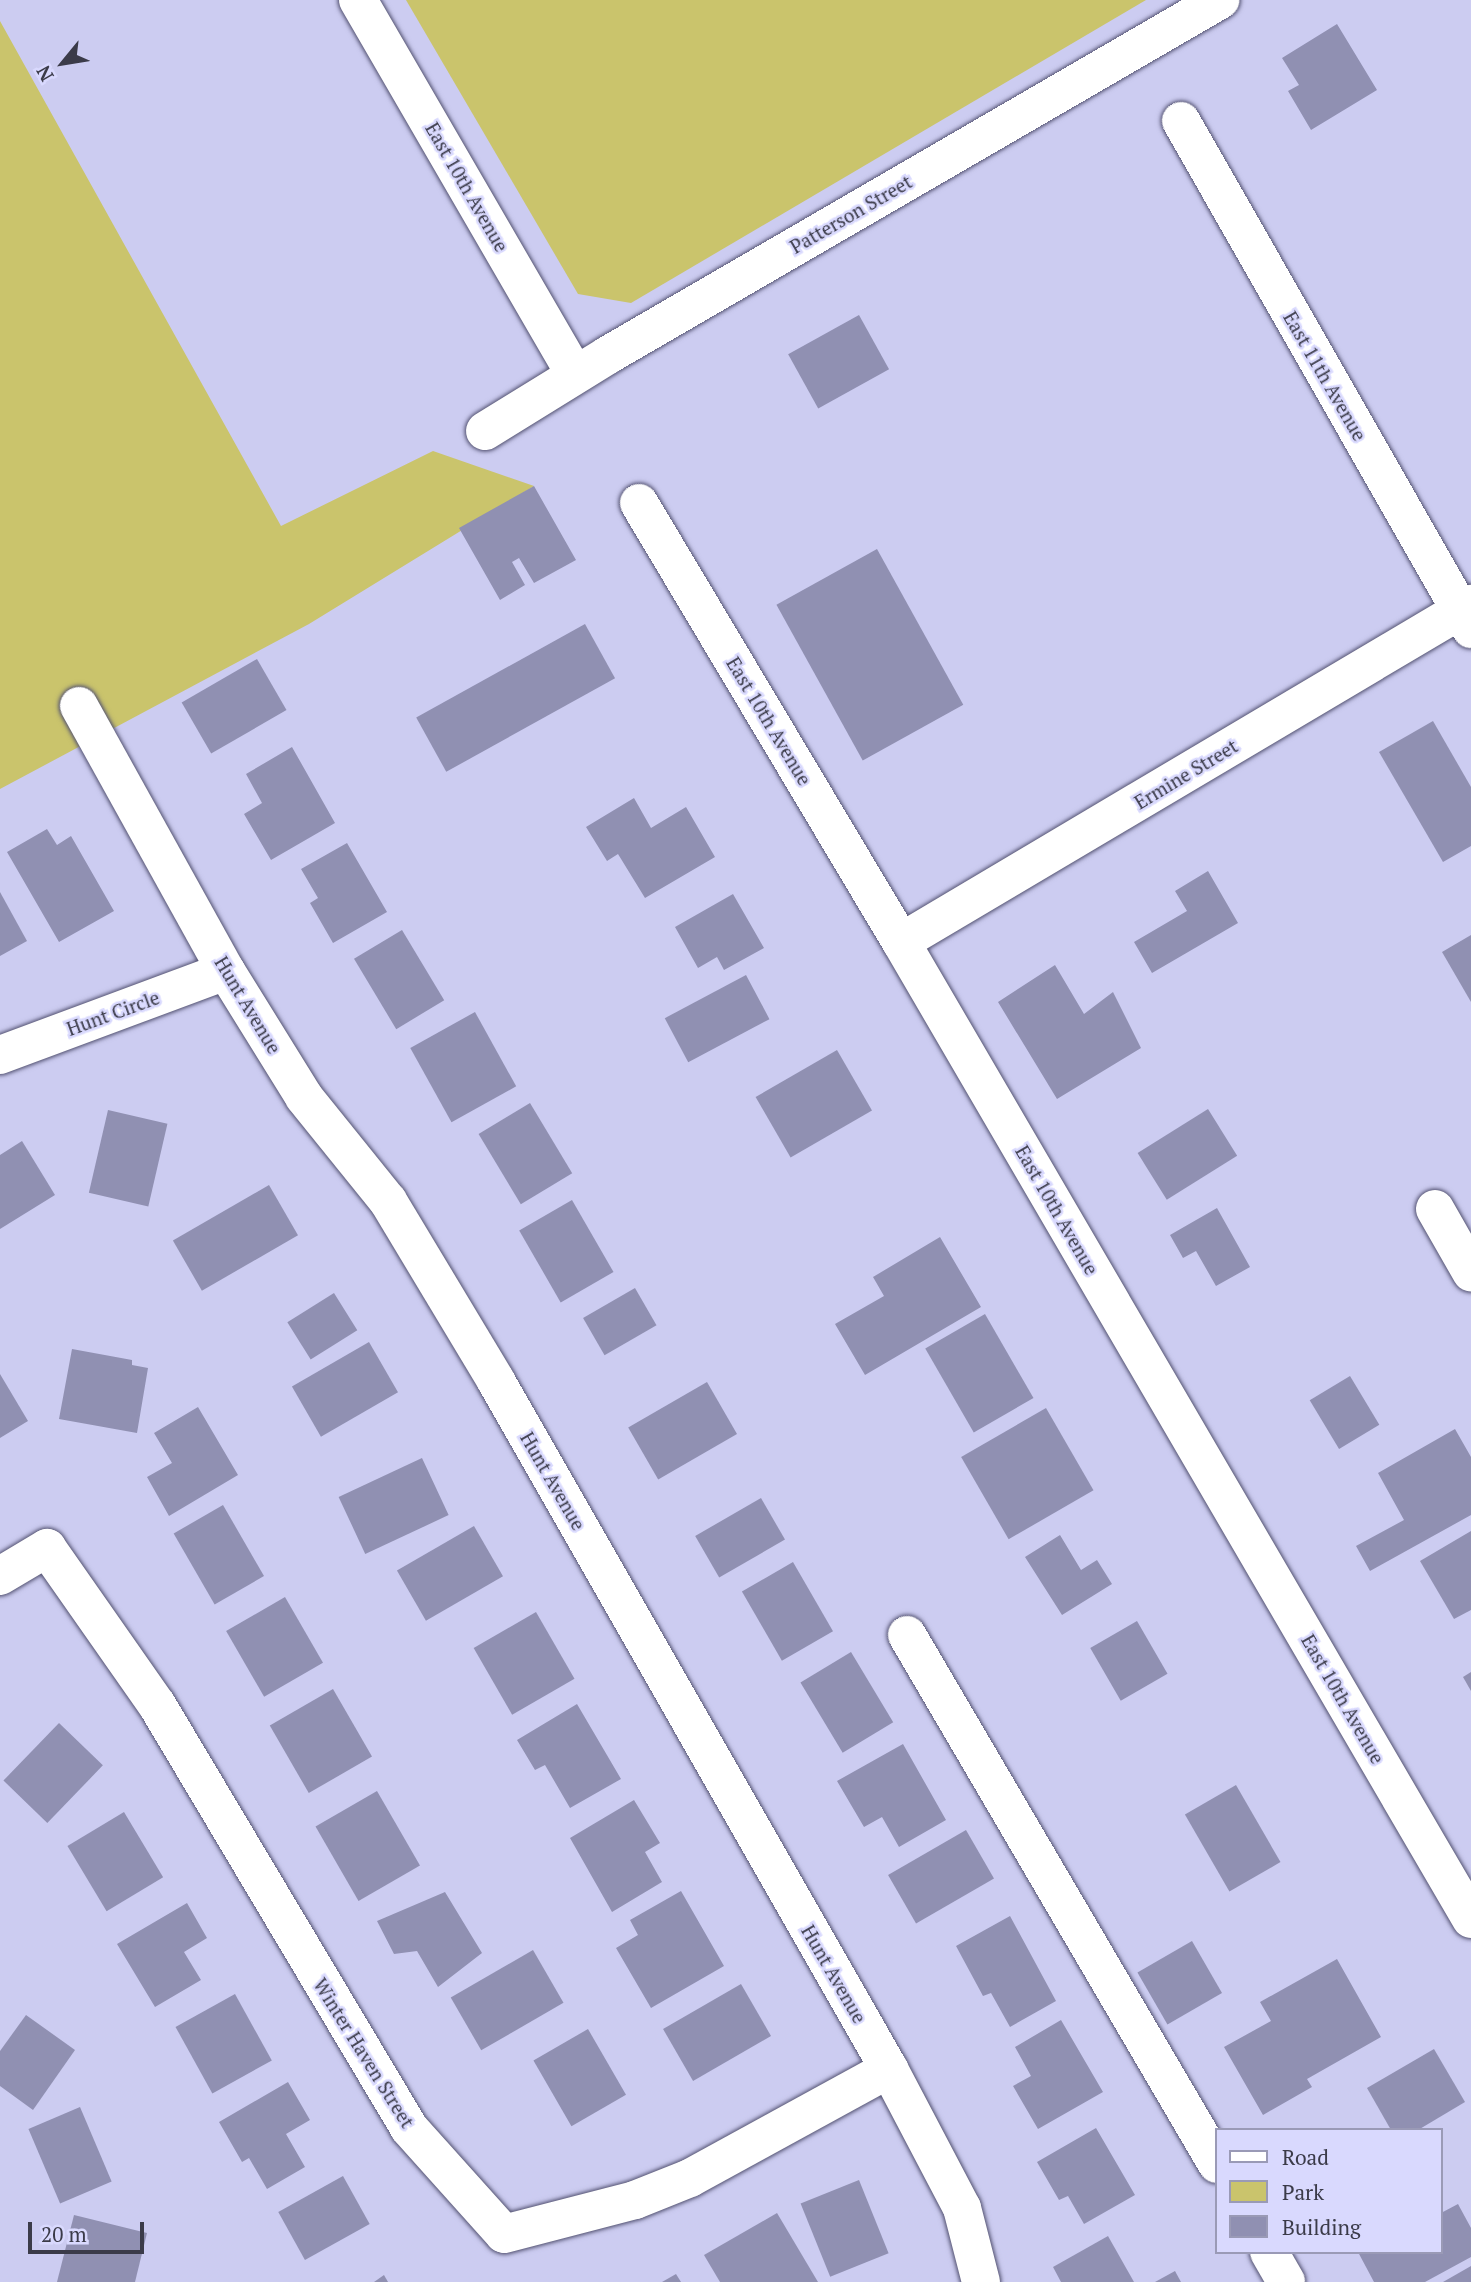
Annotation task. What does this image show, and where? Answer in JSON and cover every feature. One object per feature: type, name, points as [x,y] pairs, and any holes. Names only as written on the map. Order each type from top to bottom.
[{"type":"street","name":"East 10th Avenue","points":[[358,0],[575,374]]},
{"type":"street","name":"Patterson Street","points":[[485,431],[575,374],[1220,0]]},
{"type":"street","name":"East 11th Avenue","points":[[1181,121],[1467,615]]},
{"type":"street","name":"East 10th Avenue","points":[[639,503],[901,942],[1471,1919]]},
{"type":"street","name":"Ermine Street","points":[[901,942],[1467,615]]},
{"type":"street","name":"Hunt Avenue","points":[[79,706],[226,971],[304,1097],[394,1212],[496,1381],[889,2069],[962,2208],[981,2282]]},
{"type":"street","name":"Hunt Circle","points":[[0,1055],[226,971]]},
{"type":"street","points":[[1435,1209],[1471,1272]]},
{"type":"street","name":"Winter Haven Street","points":[[0,1576],[47,1548],[157,1704],[409,2128],[504,2234],[635,2200],[690,2178],[889,2069]]},
{"type":"street","points":[[907,1635],[1216,2162]]},
{"type":"street","points":[[1270,2254],[1286,2282]]},
{"type":"green space","points":[[406,0],[1146,0],[631,303],[578,294]]},
{"type":"green space","points":[[0,21],[281,526],[433,451],[534,486],[309,624],[0,789]]},
{"type":"building","points":[[1337,24],[1377,90],[1311,130],[1288,91],[1299,85],[1282,58]]},
{"type":"building","points":[[859,315],[889,369],[818,408],[788,354]]},
{"type":"building","points":[[534,486],[576,560],[534,583],[519,558],[512,562],[525,585],[500,600],[459,528]]},
{"type":"building","points":[[877,549],[963,705],[863,760],[776,605]]},
{"type":"building","points":[[585,624],[615,678],[446,772],[416,718]]},
{"type":"building","points":[[257,659],[286,710],[211,754],[182,702]]},
{"type":"building","points":[[1433,721],[1471,787],[1471,846],[1443,862],[1379,752]]},
{"type":"building","points":[[292,747],[335,823],[271,860],[244,814],[262,803],[246,774]]},
{"type":"building","points":[[634,798],[651,828],[686,807],[715,857],[645,898],[618,854],[607,861],[586,827]]},
{"type":"building","points":[[47,829],[57,845],[71,836],[114,911],[59,942],[7,852]]},
{"type":"building","points":[[347,843],[387,912],[333,943],[310,903],[318,898],[301,869]]},
{"type":"building","points":[[1208,871],[1238,923],[1152,973],[1134,942],[1187,911],[1175,891]]},
{"type":"building","points":[[0,892],[27,941],[0,956]]},
{"type":"building","points":[[733,894],[764,948],[724,970],[717,957],[698,968],[675,927]]},
{"type":"building","points":[[402,930],[444,1000],[396,1029],[354,959]]},
{"type":"building","points":[[1471,935],[1471,1002],[1442,952]]},
{"type":"building","points":[[1055,965],[1084,1014],[1113,992],[1141,1048],[1057,1099],[998,1002]]},
{"type":"building","points":[[746,975],[769,1019],[688,1062],[665,1018]]},
{"type":"building","points":[[475,1012],[516,1086],[451,1122],[410,1048]]},
{"type":"building","points":[[837,1050],[872,1111],[791,1158],[756,1097]]},
{"type":"building","points":[[530,1103],[572,1173],[521,1204],[479,1134]]},
{"type":"building","points":[[1208,1109],[1237,1156],[1167,1200],[1138,1153]]},
{"type":"building","points":[[108,1110],[167,1124],[148,1207],[89,1193]]},
{"type":"building","points":[[22,1141],[55,1195],[0,1229],[0,1155]]},
{"type":"building","points":[[269,1185],[298,1235],[202,1291],[173,1240]]},
{"type":"building","points":[[572,1200],[614,1272],[561,1302],[519,1230]]},
{"type":"building","points":[[1217,1208],[1250,1267],[1216,1286],[1196,1251],[1183,1258],[1170,1235]]},
{"type":"building","points":[[940,1237],[981,1307],[865,1375],[835,1324],[884,1296],[873,1277]]},
{"type":"building","points":[[635,1288],[656,1325],[605,1355],[583,1318]]},
{"type":"building","points":[[334,1293],[357,1330],[311,1359],[287,1322]]},
{"type":"building","points":[[985,1314],[1034,1398],[974,1433],[925,1348]]},
{"type":"building","points":[[369,1342],[398,1392],[321,1437],[292,1386]]},
{"type":"building","points":[[72,1349],[132,1360],[132,1365],[148,1368],[137,1433],[59,1419]]},
{"type":"building","points":[[0,1374],[28,1421],[0,1438]]},
{"type":"building","points":[[1350,1376],[1379,1425],[1339,1449],[1310,1400]]},
{"type":"building","points":[[707,1382],[737,1434],[658,1479],[628,1428]]},
{"type":"building","points":[[198,1407],[238,1475],[169,1516],[147,1477],[172,1463],[154,1433]]},
{"type":"building","points":[[1046,1408],[1094,1490],[1009,1539],[961,1457]]},
{"type":"building","points":[[1455,1429],[1471,1457],[1471,1515],[1370,1571],[1356,1546],[1404,1520],[1378,1473]]},
{"type":"building","points":[[422,1458],[449,1515],[365,1554],[339,1497]]},
{"type":"building","points":[[761,1498],[785,1540],[719,1578],[695,1536]]},
{"type":"building","points":[[223,1505],[264,1576],[215,1605],[174,1534]]},
{"type":"building","points":[[474,1526],[503,1576],[426,1621],[397,1570]]},
{"type":"building","points":[[1471,1531],[1471,1610],[1454,1619],[1420,1561]]},
{"type":"building","points":[[1060,1535],[1081,1570],[1097,1560],[1112,1584],[1062,1615],[1025,1557]]},
{"type":"building","points":[[793,1562],[833,1631],[782,1661],[742,1592]]},
{"type":"building","points":[[285,1597],[323,1663],[264,1697],[226,1631]]},
{"type":"building","points":[[536,1612],[574,1679],[512,1715],[474,1648]]},
{"type":"building","points":[[1137,1621],[1168,1674],[1121,1701],[1090,1648]]},
{"type":"building","points":[[851,1652],[893,1722],[843,1753],[800,1682]]},
{"type":"building","points":[[1471,1672],[1471,1691],[1463,1677]]},
{"type":"building","points":[[333,1689],[372,1757],[309,1793],[270,1726]]},
{"type":"building","points":[[577,1704],[621,1779],[570,1808],[545,1765],[535,1770],[517,1740]]},
{"type":"building","points":[[59,1723],[103,1765],[47,1823],[3,1781]]},
{"type":"building","points":[[903,1744],[946,1820],[899,1847],[882,1817],[864,1827],[837,1781]]},
{"type":"building","points":[[1236,1785],[1280,1862],[1229,1892],[1185,1814]]},
{"type":"building","points":[[377,1791],[420,1865],[359,1901],[316,1826]]},
{"type":"building","points":[[634,1800],[660,1843],[645,1852],[662,1882],[612,1912],[570,1838]]},
{"type":"building","points":[[124,1812],[163,1877],[107,1911],[67,1846]]},
{"type":"building","points":[[966,1830],[994,1878],[916,1923],[888,1875]]},
{"type":"building","points":[[681,1891],[724,1966],[651,2008],[616,1948],[638,1935],[630,1920]]},
{"type":"building","points":[[445,1892],[482,1953],[438,1987],[417,1951],[394,1954],[377,1921]]},
{"type":"building","points":[[187,1903],[207,1938],[184,1952],[201,1980],[155,2007],[117,1944]]},
{"type":"building","points":[[1010,1916],[1056,2001],[1010,2027],[991,1993],[983,1996],[956,1946]]},
{"type":"building","points":[[1192,1941],[1222,1993],[1167,2024],[1137,1972]]},
{"type":"building","points":[[533,1950],[564,2003],[481,2050],[451,1998]]},
{"type":"building","points":[[1337,1959],[1381,2037],[1307,2079],[1312,2087],[1263,2115],[1224,2047],[1271,2021],[1260,2002]]},
{"type":"building","points":[[741,1984],[771,2036],[693,2081],[663,2029]]},
{"type":"building","points":[[235,1994],[272,2060],[212,2093],[176,2027]]},
{"type":"building","points":[[26,2015],[75,2050],[33,2110],[0,2086],[0,2051]]},
{"type":"building","points":[[1061,2020],[1103,2092],[1038,2129],[1013,2086],[1031,2076],[1015,2047]]},
{"type":"building","points":[[588,2029],[626,2095],[571,2126],[533,2060]]},
{"type":"building","points":[[1434,2049],[1465,2102],[1421,2128],[1390,2128],[1367,2088]]},
{"type":"building","points":[[288,2082],[310,2120],[286,2134],[305,2167],[267,2189],[249,2158],[242,2162],[219,2122]]},
{"type":"building","points":[[80,2107],[112,2182],[60,2203],[28,2129]]},
{"type":"building","points":[[1096,2128],[1135,2195],[1084,2224],[1068,2196],[1059,2200],[1037,2162]]},
{"type":"building","points":[[343,2176],[370,2224],[305,2260],[278,2212]]},
{"type":"building","points":[[859,2180],[889,2253],[830,2277],[801,2204]]},
{"type":"building","points":[[1458,2204],[1471,2228],[1471,2257],[1425,2282],[1374,2282],[1359,2254],[1443,2254],[1443,2212]]},
{"type":"building","points":[[777,2213],[818,2282],[720,2282],[704,2255]]},
{"type":"building","points":[[74,2215],[147,2233],[135,2282],[57,2282]]},
{"type":"building","points":[[1108,2236],[1134,2282],[1061,2282],[1053,2267]]},
{"type":"building","points":[[1471,2266],[1471,2282],[1443,2282]]},
{"type":"building","points":[[1175,2271],[1181,2282],[1155,2282]]},
{"type":"building","points":[[676,2274],[681,2282],[662,2282]]},
{"type":"building","points":[[384,2275],[388,2282],[374,2282]]}]
